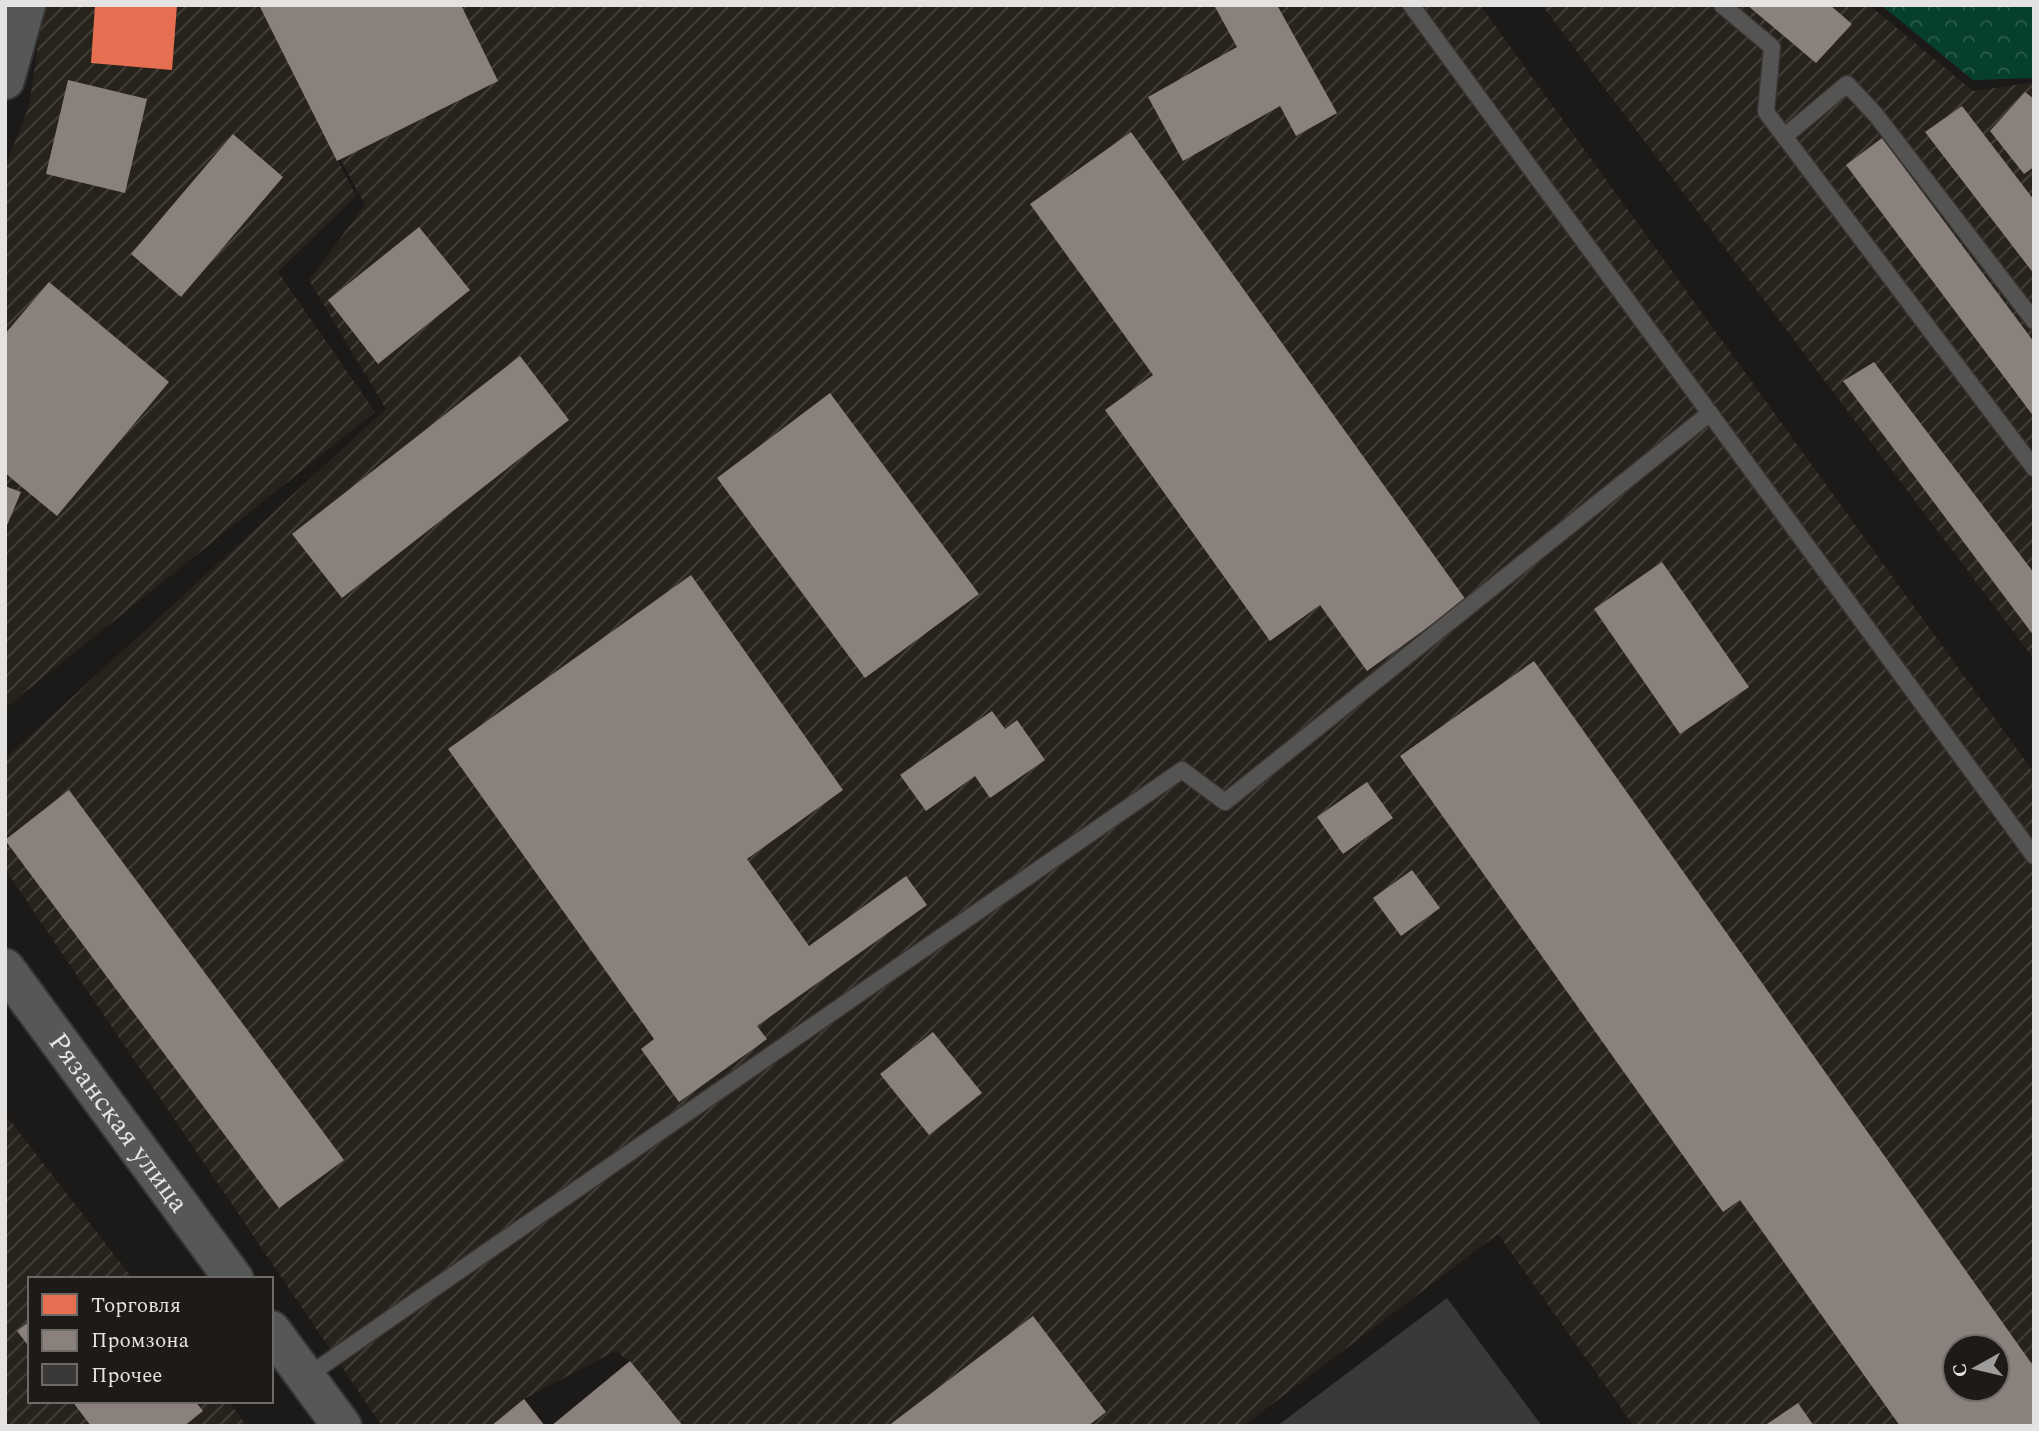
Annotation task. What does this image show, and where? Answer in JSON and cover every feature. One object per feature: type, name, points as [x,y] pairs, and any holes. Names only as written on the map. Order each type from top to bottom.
[{"type":"main road","points":[[5,80],[26,5]]},
{"type":"main road","name":"Рязанская улица","points":[[5,968],[233,1277]]},
{"type":"main road","points":[[273,1333],[342,1426]]},
{"type":"lane","points":[[1411,5],[2034,856]]},
{"type":"lane","points":[[1722,5],[1772,47],[1766,113],[2034,468]]},
{"type":"lane","points":[[1784,136],[1847,84],[1876,115],[2034,321]]},
{"type":"lane","points":[[306,1377],[1182,771],[1224,802],[1710,413]]},
{"type":"shaded area","points":[[44,5],[1480,5],[2034,773],[2034,1426],[1634,1426],[1498,1234],[1243,1426],[668,1426],[630,1361],[615,1351],[524,1399],[491,1426],[382,1426],[5,869],[5,759],[386,409],[309,280],[365,205],[281,48],[356,196],[278,272],[375,412],[5,708],[5,167],[29,106]]},
{"type":"shaded area","points":[[1542,5],[1869,5],[1973,91],[2031,83],[2034,85],[2034,659]]},
{"type":"shaded area","points":[[5,1114],[131,1277],[28,1277],[28,1403],[230,1403],[247,1426],[5,1426]]},
{"type":"green space","points":[[1881,5],[2034,5],[2034,78],[1973,80]]},
{"type":"building: Торговля","points":[[95,5],[177,5],[172,70],[91,63]]},
{"type":"building: Промзона","points":[[259,5],[461,5],[498,81],[337,161]]},
{"type":"building: Промзона","points":[[1214,5],[1277,5],[1337,113],[1296,136],[1280,106],[1183,161],[1148,97],[1237,47]]},
{"type":"building: Промзона","points":[[1747,5],[1830,5],[1852,24],[1816,63]]},
{"type":"building: Промзона","points":[[68,80],[147,99],[125,193],[46,174]]},
{"type":"building: Промзона","points":[[2025,92],[2034,99],[2034,167],[2024,174],[1990,131]]},
{"type":"building: Промзона","points":[[1962,106],[2034,200],[2034,274],[1925,132]]},
{"type":"building: Промзона","points":[[1131,132],[1466,600],[1367,671],[1320,605],[1270,641],[1105,410],[1153,375],[1030,204]]},
{"type":"building: Промзона","points":[[233,134],[283,177],[181,297],[131,254]]},
{"type":"building: Промзона","points":[[1882,138],[2034,342],[2034,417],[1846,165]]},
{"type":"building: Промзона","points":[[419,227],[470,290],[378,364],[328,300]]},
{"type":"building: Промзона","points":[[49,282],[169,382],[57,516],[5,473],[5,334]]},
{"type":"building: Промзона","points":[[520,356],[569,420],[342,598],[292,534]]},
{"type":"building: Промзона","points":[[1874,362],[2034,573],[2034,636],[1843,381]]},
{"type":"building: Промзона","points":[[830,393],[979,594],[865,678],[717,478]]},
{"type":"building: Промзона","points":[[5,486],[21,492],[5,530]]},
{"type":"building: Промзона","points":[[1662,562],[1749,687],[1680,734],[1594,609]]},
{"type":"building: Промзона","points":[[691,575],[843,790],[747,859],[809,946],[906,876],[927,905],[757,1026],[767,1039],[679,1102],[641,1049],[654,1039],[448,749]]},
{"type":"building: Промзона","points":[[1534,661],[2010,1333],[1941,1333],[1941,1403],[2011,1403],[2011,1335],[2034,1367],[2034,1426],[1900,1426],[1740,1200],[1723,1212],[1400,756]]},
{"type":"building: Промзона","points":[[992,711],[1005,729],[1017,720],[1045,760],[990,798],[975,776],[926,811],[900,775]]},
{"type":"building: Промзона","points":[[1367,782],[1393,818],[1343,854],[1317,817]]},
{"type":"building: Промзона","points":[[69,790],[344,1160],[279,1208],[5,840]]},
{"type":"building: Промзона","points":[[1412,870],[1440,908],[1401,936],[1373,898]]},
{"type":"building: Промзона","points":[[933,1032],[982,1093],[929,1135],[880,1074]]},
{"type":"building: Промзона","points":[[1033,1316],[1106,1412],[1088,1426],[888,1426]]},
{"type":"building: Промзона","points":[[28,1323],[28,1345],[17,1331]]},
{"type":"building: Промзона","points":[[630,1361],[683,1426],[551,1426]]},
{"type":"building: Промзона","points":[[524,1399],[545,1426],[491,1426]]},
{"type":"building: Промзона","points":[[74,1403],[197,1403],[203,1411],[184,1426],[91,1426]]},
{"type":"building: Промзона","points":[[1798,1403],[1814,1426],[1764,1426]]},
{"type":"building: Прочее","points":[[1447,1298],[1542,1426],[1277,1426]]}]
